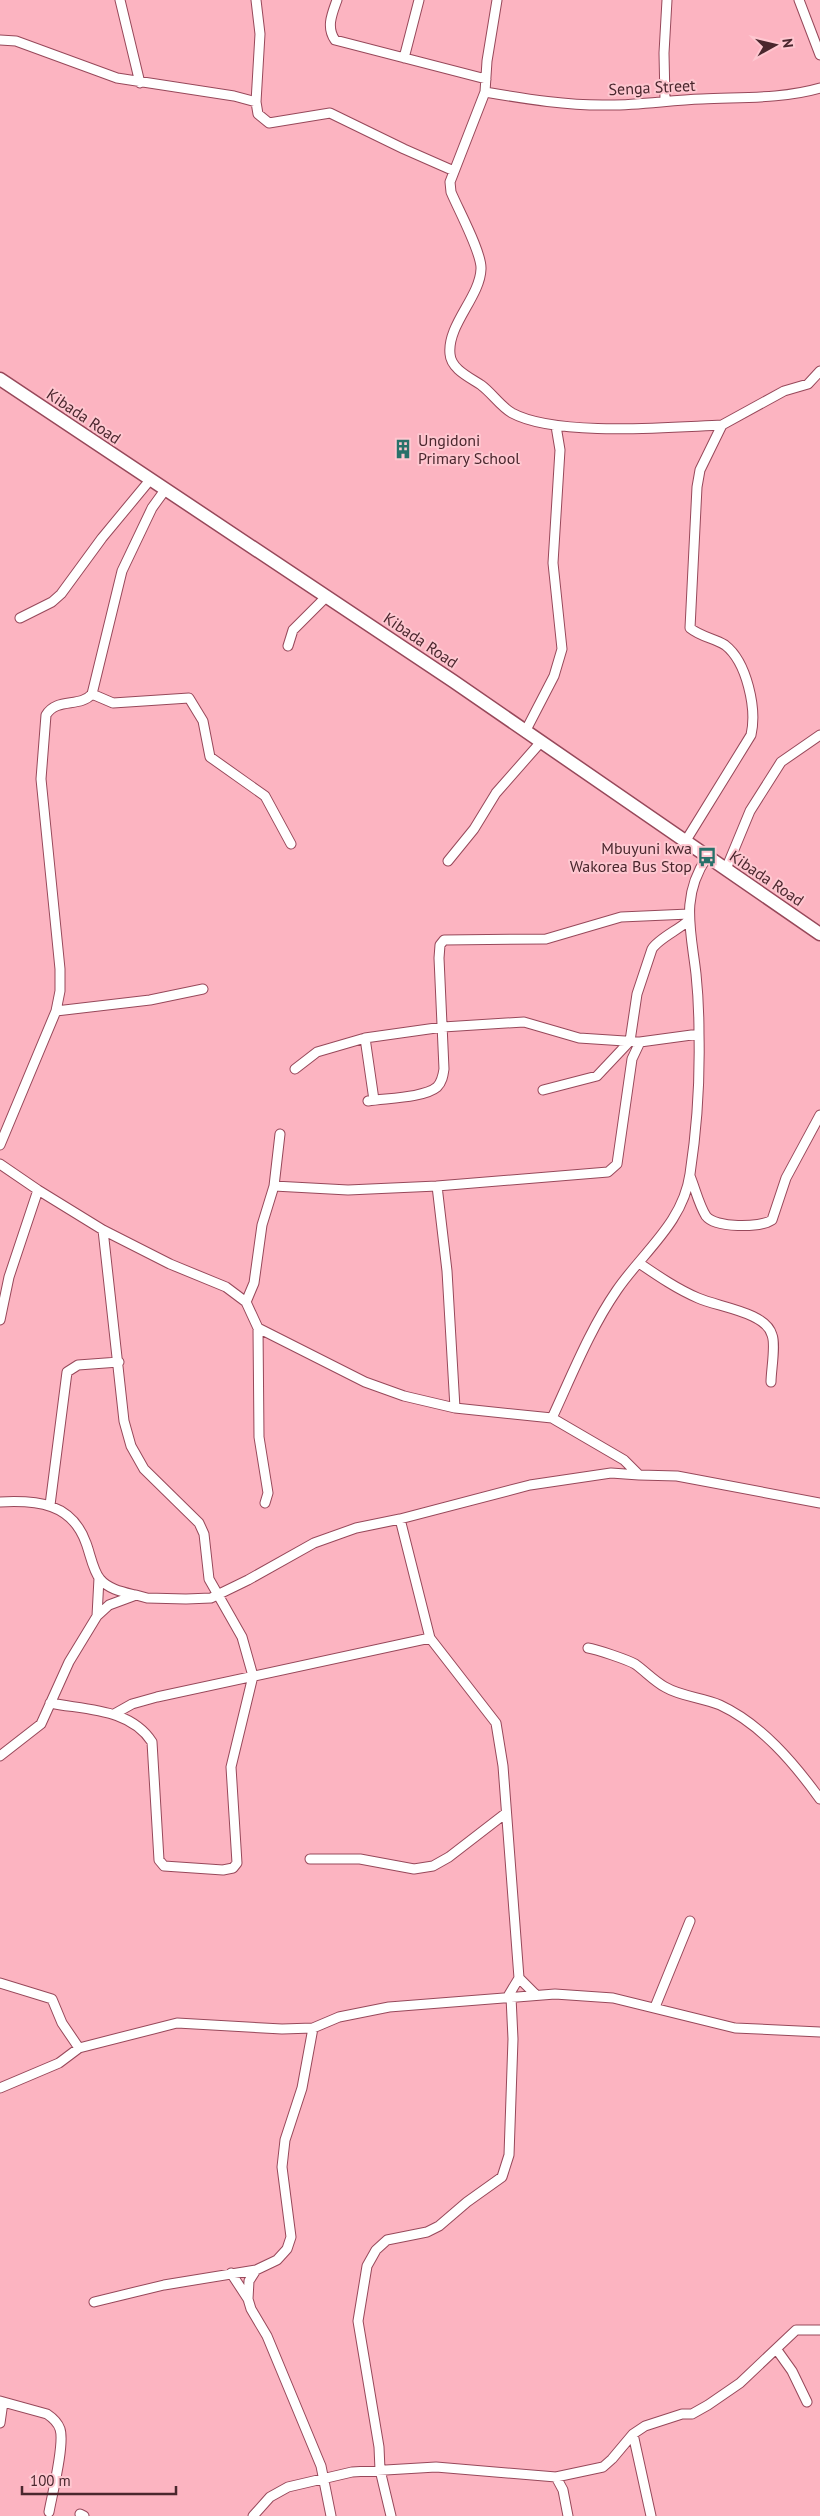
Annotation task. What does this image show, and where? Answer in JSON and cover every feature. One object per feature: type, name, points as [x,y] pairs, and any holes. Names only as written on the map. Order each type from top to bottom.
[{"type":"main road","name":"Kibada Road","points":[[0,379],[326,597],[820,934]]},
{"type":"street","points":[[120,0],[140,83]]},
{"type":"street","points":[[256,0],[260,34],[256,102],[258,114],[270,123],[330,113],[404,150],[454,171]]},
{"type":"street","points":[[336,0],[330,23],[331,34],[335,40],[486,79]]},
{"type":"street","points":[[404,58],[419,0]]},
{"type":"street","points":[[497,0],[485,92],[450,182],[451,192],[479,256],[481,270],[451,339],[452,361],[456,368],[483,387],[512,412],[556,426],[633,428],[722,425],[784,391],[808,384],[820,371]]},
{"type":"street","points":[[665,100],[664,54],[667,0]]},
{"type":"street","points":[[799,0],[820,55]]},
{"type":"street","points":[[0,40],[16,41],[105,75],[140,83],[234,96],[256,102]]},
{"type":"street","name":"Senga Street","points":[[485,92],[608,106],[665,100],[748,98],[802,93],[820,88]]},
{"type":"street","points":[[685,842],[751,735],[754,723],[741,663],[722,644],[698,635],[690,628],[689,622],[697,480],[722,425]]},
{"type":"street","points":[[525,732],[554,676],[562,648],[553,563],[560,450],[556,426]]},
{"type":"street","points":[[20,618],[52,602],[62,594],[102,538],[150,480]]},
{"type":"street","points":[[0,1145],[56,1011],[60,991],[60,969],[41,779],[46,715],[50,708],[57,704],[88,699],[92,694],[122,571],[152,508],[165,490]]},
{"type":"street","points":[[288,646],[293,630],[326,597]]},
{"type":"street","points":[[92,694],[113,703],[189,698],[203,722],[210,757],[264,796],[290,844]]},
{"type":"street","points":[[726,869],[750,812],[781,762],[820,735]]},
{"type":"street","points":[[448,861],[474,829],[496,793],[540,742]]},
{"type":"street","points":[[552,1418],[597,1323],[617,1290],[664,1235],[677,1213],[690,1176],[696,1121],[699,1034],[696,976],[688,917],[693,884],[707,858]]},
{"type":"street","points":[[365,1038],[371,1100],[419,1094],[436,1088],[442,1080],[444,1069],[439,958],[440,945],[444,940],[546,939],[621,918],[688,917]]},
{"type":"street","points":[[543,1090],[597,1076],[630,1041],[637,994],[652,949],[655,944],[673,934],[688,917]]},
{"type":"street","points":[[56,1011],[150,1000],[203,989]]},
{"type":"street","points":[[295,1069],[318,1052],[365,1038],[443,1026],[524,1022],[579,1038],[640,1042],[699,1034]]},
{"type":"street","points":[[274,1186],[348,1190],[437,1186],[608,1172],[617,1164],[632,1060],[640,1042]]},
{"type":"street","points":[[690,1176],[706,1216],[715,1223],[766,1224],[772,1220],[786,1178],[820,1115]]},
{"type":"street","points":[[246,1302],[254,1283],[262,1225],[274,1186],[280,1134]]},
{"type":"street","points":[[0,1164],[103,1230],[170,1264],[226,1287],[246,1302],[258,1328],[259,1437],[268,1493],[265,1503]]},
{"type":"street","points":[[437,1186],[447,1271],[455,1408]]},
{"type":"street","points":[[0,1320],[9,1277],[38,1190]]},
{"type":"street","points":[[50,1703],[116,1713],[146,1733],[152,1742],[159,1860],[164,1866],[223,1870],[232,1868],[237,1863],[231,1768],[253,1676],[242,1637],[220,1595],[213,1588],[209,1579],[204,1534],[199,1523],[144,1469],[131,1446],[124,1421],[103,1230]]},
{"type":"street","points":[[639,1263],[670,1284],[699,1299],[751,1316],[764,1324],[772,1335],[771,1382]]},
{"type":"street","points":[[258,1328],[384,1390],[455,1408],[552,1418],[624,1460],[639,1475]]},
{"type":"street","points":[[50,1505],[67,1372],[78,1365],[119,1362]]},
{"type":"street","points":[[99,1578],[120,1592],[147,1598],[205,1599],[220,1595],[314,1543],[356,1528],[400,1519],[530,1485],[611,1473],[677,1476],[820,1503]]},
{"type":"street","points":[[0,1502],[50,1505],[64,1512],[80,1531],[99,1578],[97,1616]]},
{"type":"street","points":[[391,2516],[380,2470],[379,2447],[358,2321],[367,2266],[376,2250],[387,2240],[427,2232],[439,2226],[467,2202],[502,2177],[510,2155],[513,2039],[509,1997],[519,1978],[506,1813],[496,1722],[430,1638],[400,1519]]},
{"type":"street","points":[[0,1756],[35,1731],[41,1724],[69,1662],[97,1616],[109,1605],[136,1595]]},
{"type":"street","points":[[116,1713],[132,1704],[157,1697],[430,1638]]},
{"type":"street","points":[[588,1648],[599,1650],[612,1657],[633,1663],[677,1693],[719,1705],[744,1720],[777,1747],[801,1773],[820,1799]]},
{"type":"street","points":[[310,1859],[360,1859],[414,1869],[433,1866],[449,1857],[506,1813]]},
{"type":"street","points":[[655,2007],[690,1921]]},
{"type":"street","points":[[519,1978],[536,1995]]},
{"type":"street","points":[[0,1983],[52,1999],[62,2023],[79,2048]]},
{"type":"street","points":[[0,2088],[59,2062],[79,2048],[177,2022],[282,2029],[314,2028],[326,2021],[389,2007],[536,1995],[613,1998],[735,2028],[820,2032]]},
{"type":"street","points":[[94,2302],[231,2273],[256,2270],[277,2260],[287,2249],[291,2237],[282,2167],[285,2140],[302,2088],[314,2028]]},
{"type":"street","points":[[248,2299],[249,2281],[256,2270]]},
{"type":"street","points":[[231,2273],[248,2299],[290,2390],[321,2466],[331,2516]]},
{"type":"street","points":[[253,2516],[270,2497],[288,2487],[352,2472],[436,2467],[556,2476],[603,2466],[612,2459],[633,2434],[645,2426],[682,2414],[692,2414],[740,2383],[796,2330],[820,2330]]},
{"type":"street","points":[[777,2350],[792,2371],[807,2402]]},
{"type":"street","points":[[0,2423],[2,2401],[48,2414],[54,2419],[60,2430],[58,2469],[49,2512]]},
{"type":"street","points":[[633,2434],[651,2516]]},
{"type":"street","points":[[556,2476],[563,2490],[568,2516]]},
{"type":"place","name":"Ungidoni Primary School","points":[[403,449]]},
{"type":"place","name":"Mbuyuni kwa Wakorea Bus Stop","points":[[707,857]]}]
